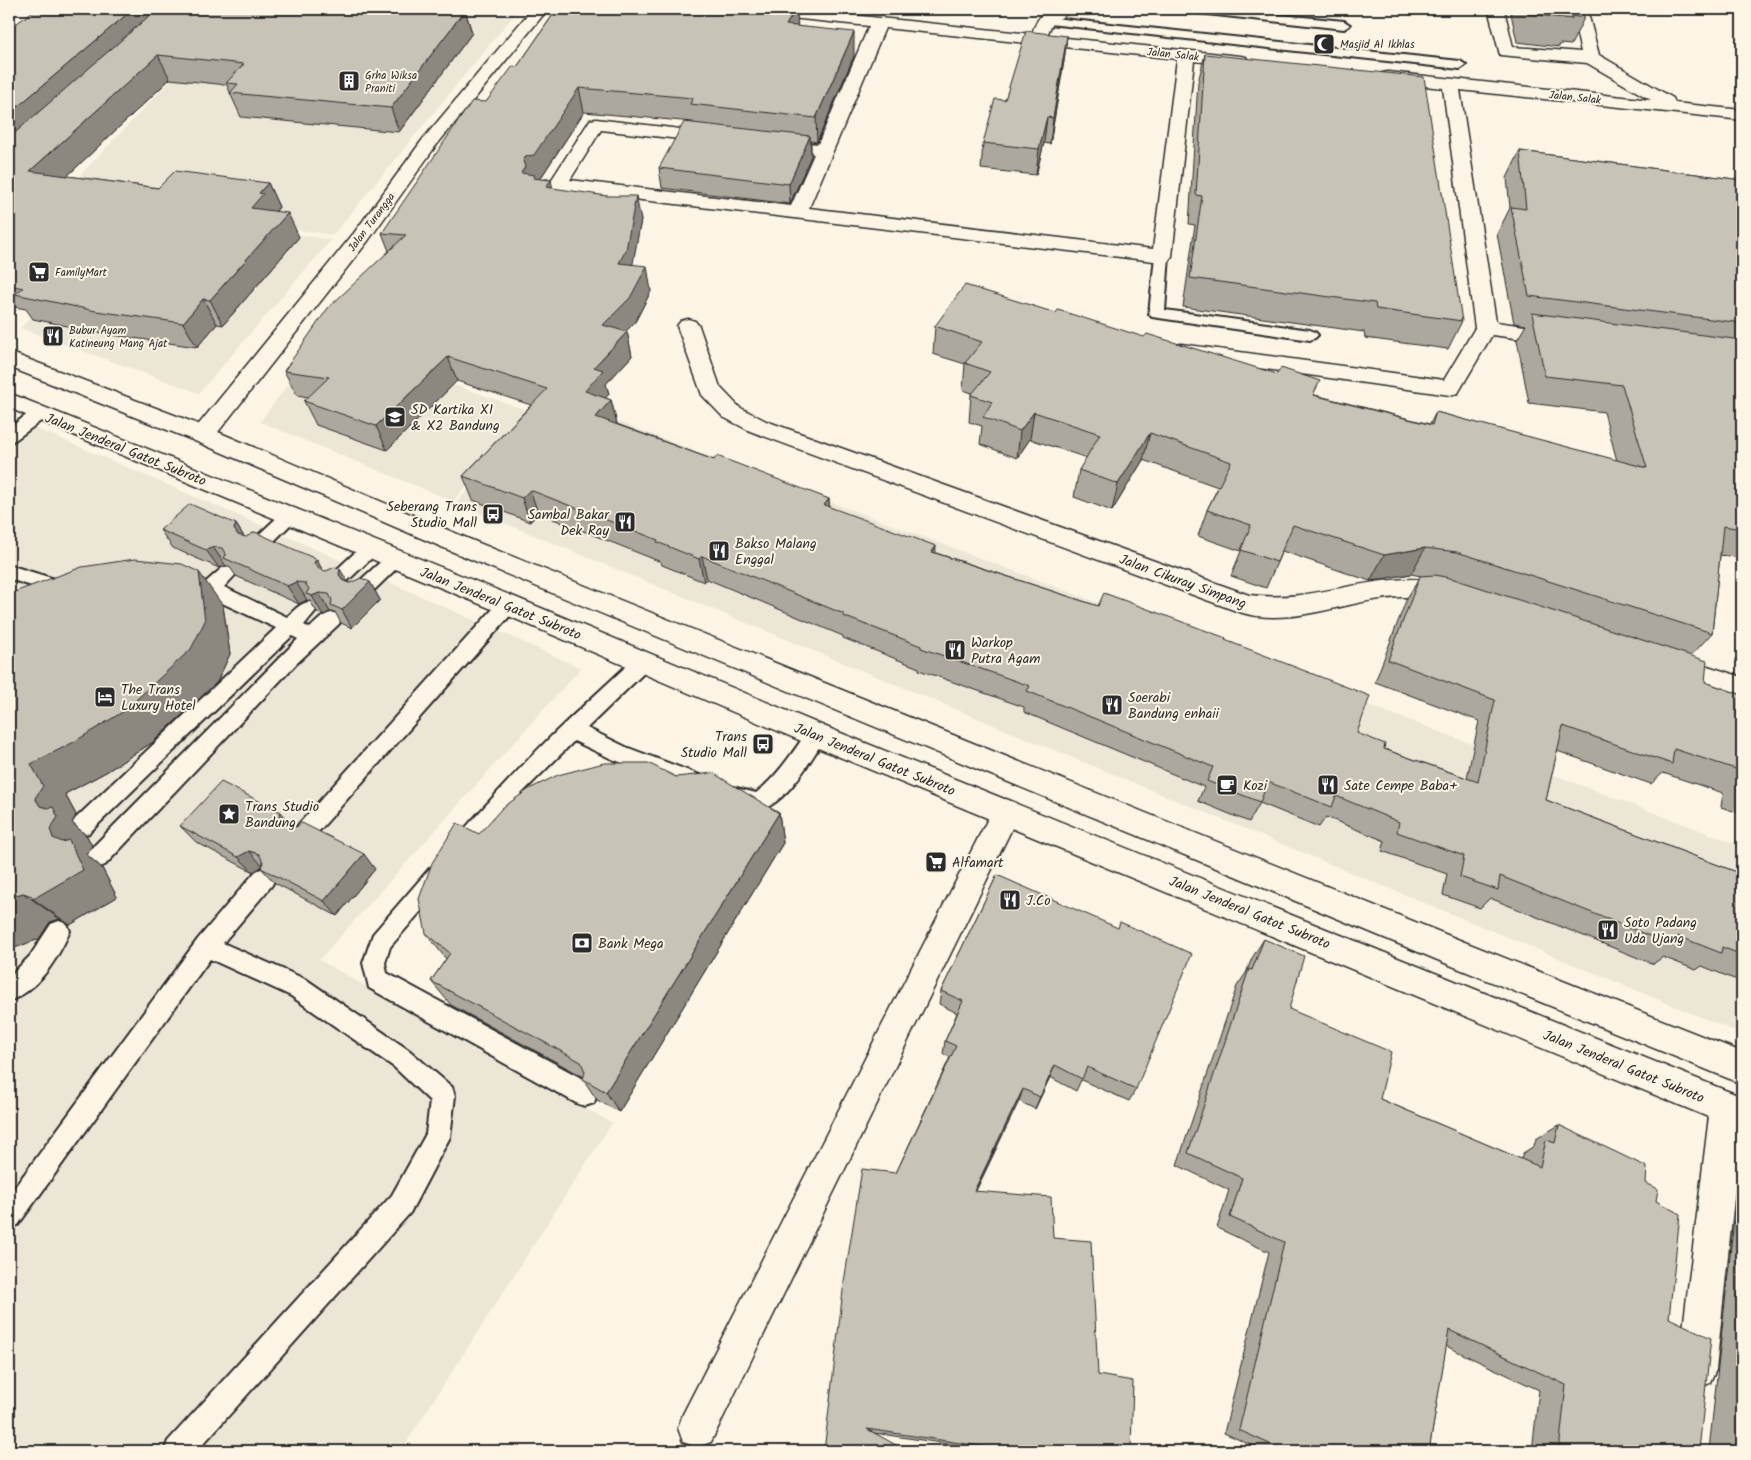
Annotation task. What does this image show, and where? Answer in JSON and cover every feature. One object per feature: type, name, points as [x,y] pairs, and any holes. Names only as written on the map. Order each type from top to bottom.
[{"type":"street","name":"Jalan Turangga","points":[[203,435],[361,237],[430,142],[540,9]]},
{"type":"street","name":"Jalan Salak","points":[[752,9],[1254,62]]},
{"type":"street","points":[[1038,39],[1044,21],[1062,9]]},
{"type":"street","points":[[1496,9],[1506,51],[1591,58],[1677,108]]},
{"type":"street","points":[[1579,9],[1591,58]]},
{"type":"street","points":[[798,212],[879,22]]},
{"type":"street","points":[[729,139],[596,124],[549,185],[798,212],[1162,256],[1186,55]]},
{"type":"street","points":[[1508,89],[1562,56]]},
{"type":"street","points":[[1163,348],[1450,388],[1486,328],[1456,74]]},
{"type":"street","name":"Jalan Salak","points":[[1372,75],[1456,74],[1508,89],[1742,115]]},
{"type":"street","points":[[758,142],[825,150]]},
{"type":"street","name":"Jalan Cikuray Simpang","points":[[688,326],[710,390],[731,412],[758,426],[1248,605],[1264,608],[1294,606],[1411,586],[1441,590],[1469,600]]},
{"type":"street","points":[[1486,328],[1575,339]]},
{"type":"street","points":[[9,359],[203,435],[478,552],[1742,1068]]},
{"type":"street","name":"Jalan Jenderal Gatot Subroto","points":[[9,400],[39,414],[290,515],[394,560],[508,605],[816,735],[1735,1111]]},
{"type":"street","points":[[1648,658],[1742,688]]},
{"type":"street","points":[[697,1428],[1006,812]]},
{"type":"street","points":[[1693,1402],[1735,1111]]},
{"type":"lane","points":[[1188,9],[1344,25]]},
{"type":"lane","points":[[1044,21],[1456,74]]},
{"type":"lane","points":[[1162,256],[1157,314],[1310,335]]},
{"type":"lane","points":[[9,436],[39,414]]},
{"type":"lane","points":[[257,547],[290,515]]},
{"type":"lane","points":[[336,581],[370,549]]},
{"type":"lane","points":[[360,592],[394,560]]},
{"type":"lane","points":[[9,572],[58,587],[85,586]]},
{"type":"lane","points":[[210,589],[228,573]]},
{"type":"lane","points":[[166,584],[210,589],[312,637]]},
{"type":"lane","points":[[304,833],[508,605]]},
{"type":"lane","points":[[82,826],[309,608]]},
{"type":"lane","points":[[97,858],[332,618]]},
{"type":"lane","points":[[585,1094],[377,980],[374,963],[381,941],[508,794],[642,662]]},
{"type":"lane","points":[[571,730],[612,759],[745,801],[756,802],[766,799],[795,766],[816,735]]},
{"type":"lane","points":[[508,794],[531,798]]},
{"type":"lane","points":[[9,1216],[206,946],[264,878]]},
{"type":"lane","points":[[9,990],[19,984],[33,971],[59,931]]},
{"type":"lane","points":[[178,1451],[401,1204],[438,1138],[444,1096],[402,1059],[299,988],[206,946]]},
{"type":"shaded area","points":[[239,9],[519,9],[333,235],[62,194]]},
{"type":"shaded area","points":[[46,194],[331,240],[199,393],[20,328],[100,253],[9,235]]},
{"type":"shaded area","name":"SD Kartika X1 & X2 Bandung","points":[[322,339],[532,412],[453,501],[260,422]]},
{"type":"shaded area","points":[[553,397],[1742,846],[1742,1034],[456,503]]},
{"type":"shaded area","name":"Trans Studio Bandung","points":[[9,418],[295,540],[581,668],[319,960],[612,1123],[401,1451],[9,1451]]},
{"type":"building","points":[[36,9],[133,9],[9,114],[9,29]]},
{"type":"building","points":[[157,9],[465,10],[391,108],[230,93],[238,84],[226,83],[244,64],[158,55],[30,171],[158,188],[175,171],[268,183],[259,193],[263,194],[251,208],[288,213],[210,300],[203,299],[183,323],[96,311],[15,294],[23,288],[9,285],[9,138]]},
{"type":"building","points":[[557,9],[796,9],[786,25],[854,32],[816,118],[690,104],[693,98],[579,88],[534,155],[526,156],[523,161],[525,167],[521,173],[535,175],[533,178],[551,180],[546,187],[607,196],[636,196],[626,250],[619,263],[647,266],[630,298],[603,325],[627,332],[594,367],[603,370],[585,391],[611,400],[596,417],[714,460],[717,456],[829,499],[824,505],[936,546],[932,552],[1098,606],[1104,593],[1226,638],[1225,640],[1370,696],[1357,733],[1385,744],[1384,749],[1478,782],[1495,700],[1388,660],[1420,576],[1435,575],[1454,579],[1707,661],[1705,682],[1742,695],[1742,771],[1674,749],[1672,764],[1563,726],[1546,800],[1742,874],[1742,955],[1722,947],[1721,953],[1678,936],[1677,947],[1500,876],[1498,890],[1460,877],[1464,856],[1397,832],[1399,822],[1336,796],[1332,807],[1268,782],[1260,802],[1207,781],[1213,767],[1027,691],[1030,686],[921,648],[921,646],[843,616],[844,614],[702,556],[699,559],[657,542],[658,540],[530,490],[522,498],[463,476],[547,389],[448,357],[376,426],[304,401],[329,377],[284,371],[328,308],[406,235],[382,233],[472,101],[486,102],[513,66],[517,67]]},
{"type":"building","points":[[1528,9],[1582,9],[1584,18],[1571,16],[1572,19],[1529,14]]},
{"type":"building","points":[[1026,31],[1067,36],[1053,118],[1047,117],[1039,149],[983,143],[995,99],[1005,100]]},
{"type":"building","points":[[1205,54],[1424,77],[1462,321],[1376,309],[1375,303],[1190,278],[1202,196],[1196,195]]},
{"type":"building","points":[[684,122],[810,136],[789,184],[659,168]]},
{"type":"building","points":[[1520,151],[1742,180],[1742,323],[1529,296],[1511,207],[1526,209]]},
{"type":"building","points":[[965,285],[1056,313],[1058,310],[1144,337],[1147,334],[1277,374],[1281,368],[1320,381],[1313,395],[1432,425],[1436,412],[1647,468],[1622,385],[1545,376],[1532,313],[1742,340],[1742,529],[1723,526],[1712,633],[1457,552],[1425,548],[1384,555],[1293,525],[1277,562],[1241,550],[1251,525],[1207,510],[1231,462],[1150,433],[1118,484],[1079,470],[1100,434],[1034,412],[1020,431],[983,417],[992,402],[971,395],[990,372],[965,363],[982,342],[935,326]]},
{"type":"building","points":[[190,504],[236,524],[234,529],[238,535],[246,537],[255,532],[316,559],[314,564],[319,569],[326,571],[335,567],[340,569],[339,574],[342,580],[350,583],[361,578],[370,582],[342,610],[331,605],[332,600],[329,594],[319,593],[312,596],[306,594],[309,589],[305,583],[296,582],[287,586],[224,558],[226,555],[222,548],[213,547],[206,550],[160,530]]},
{"type":"building","name":"The Trans Luxury Hotel","points":[[135,559],[182,564],[199,572],[205,621],[191,649],[124,711],[74,742],[31,764],[43,786],[35,798],[40,806],[53,807],[58,817],[50,829],[53,838],[62,842],[69,840],[83,870],[33,899],[32,896],[23,893],[13,896],[9,902],[9,594],[82,567]]},
{"type":"building","name":"Bank Mega","points":[[604,763],[648,763],[676,777],[713,773],[779,813],[606,1092],[583,1079],[585,1072],[581,1062],[431,981],[450,953],[426,933],[419,899],[432,863],[457,823],[479,834],[502,808],[529,789],[558,775]]},
{"type":"building","points":[[221,782],[281,812],[278,818],[283,826],[291,828],[302,823],[364,854],[324,901],[261,868],[263,862],[259,854],[249,851],[238,857],[180,826]]},
{"type":"building","points":[[997,875],[1118,928],[1120,922],[1192,954],[1136,1089],[1087,1067],[1082,1079],[1055,1065],[1040,1097],[1023,1089],[974,1191],[1051,1197],[1053,1238],[1091,1241],[1098,1375],[1133,1381],[1131,1451],[1013,1451],[867,1429],[907,1451],[824,1451],[844,1282],[862,1169],[896,1173],[956,1046],[945,1041],[963,1001],[941,991]]},
{"type":"building","points":[[1264,939],[1304,956],[1289,1009],[1391,1052],[1380,1099],[1540,1167],[1546,1140],[1555,1143],[1559,1125],[1647,1167],[1646,1183],[1658,1189],[1656,1201],[1680,1214],[1669,1318],[1711,1338],[1699,1450],[1742,1451],[1559,1451],[1566,1385],[1449,1330],[1429,1451],[1285,1451],[1239,1430],[1284,1242],[1230,1217],[1242,1178],[1188,1153],[1249,969],[1252,970]]},
{"type":"place","name":"Masjid Al Ikhlas","points":[[1324,44]]},
{"type":"place","name":"Grha Wiksa Praniti","points":[[349,81]]},
{"type":"place","name":"FamilyMart","points":[[39,272]]},
{"type":"place","name":"Bubur Ayam Katineung Mang Ajat","points":[[53,336]]},
{"type":"place","name":"SD Kartika X1 & X2 Bandung","points":[[395,417]]},
{"type":"place","name":"Seberang Trans Studio Mall","points":[[493,514]]},
{"type":"place","name":"Sambal Bakar Dek Ray","points":[[625,522]]},
{"type":"place","name":"Bakso Malang Enggal","points":[[719,551]]},
{"type":"place","name":"Warkop Putra Agam","points":[[955,650]]},
{"type":"place","name":"The Trans Luxury Hotel","points":[[105,697]]},
{"type":"place","name":"Soerabi Bandung enhaii","points":[[1112,705]]},
{"type":"place","name":"Trans Studio Mall","points":[[763,744]]},
{"type":"place","name":"Kozi","points":[[1227,785]]},
{"type":"place","name":"Sate Cempe Baba+","points":[[1328,785]]},
{"type":"place","name":"Trans Studio Bandung","points":[[229,814]]},
{"type":"place","name":"Alfamart","points":[[936,862]]},
{"type":"place","name":"J.Co","points":[[1010,900]]},
{"type":"place","name":"Soto Padang Uda Ujang","points":[[1608,930]]},
{"type":"place","name":"Bank Mega","points":[[582,943]]}]
